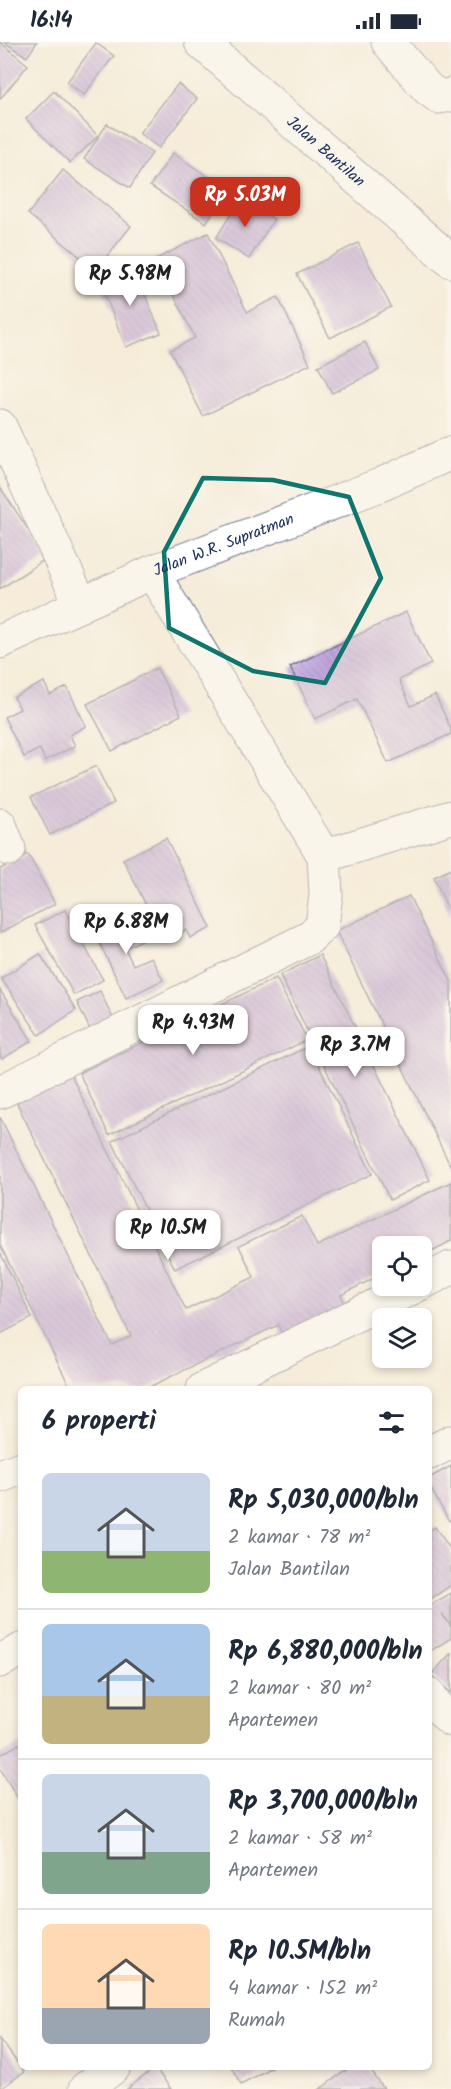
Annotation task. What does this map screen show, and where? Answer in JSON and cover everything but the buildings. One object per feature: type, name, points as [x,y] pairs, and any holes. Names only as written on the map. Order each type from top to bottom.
[{"type":"street","name":"Jalan Bantilan","points":[[201,42],[451,261]]},
{"type":"street","points":[[388,42],[428,88],[439,97],[451,95]]},
{"type":"street","points":[[0,426],[81,605]]},
{"type":"street","name":"Jalan W.R. Supratman","points":[[0,642],[152,573],[380,485],[451,453]]},
{"type":"street","points":[[0,1092],[309,938],[322,926],[326,895],[324,856],[152,573]]},
{"type":"street","points":[[324,856],[451,817]]},
{"type":"street","points":[[432,1278],[451,1268]]},
{"type":"street","points":[[209,1386],[395,1296]]},
{"type":"street","points":[[432,1452],[451,1442]]},
{"type":"street","points":[[0,1476],[18,1469]]},
{"type":"street","points":[[0,1661],[18,1652]]},
{"type":"street","points":[[432,1699],[451,1720]]},
{"type":"street","points":[[85,2089],[110,2070]]},
{"type":"highlighted area","points":[[203,478],[273,480],[349,497],[381,578],[325,683],[253,671],[169,628],[164,552]]}]
